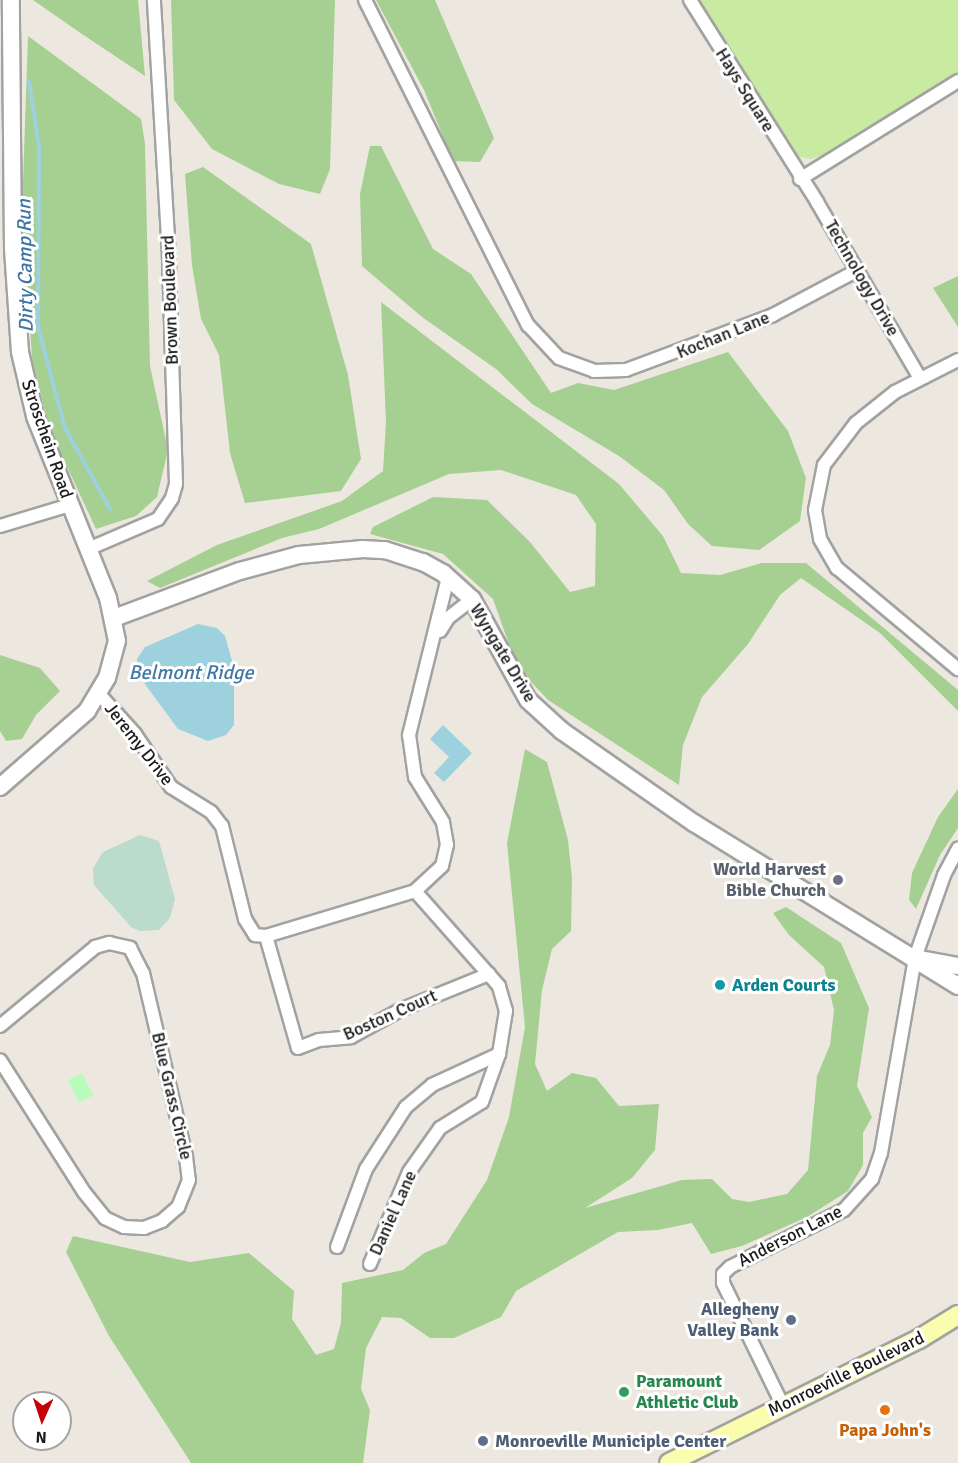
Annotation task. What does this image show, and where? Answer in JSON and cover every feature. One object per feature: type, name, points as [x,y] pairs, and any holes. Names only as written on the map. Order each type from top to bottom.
[{"type":"main road","name":"Monroeville Boulevard","points":[[669,1463],[782,1404],[919,1340],[958,1315]]},
{"type":"street","name":"Stroschein Road","points":[[0,787],[59,738],[99,694],[115,652],[114,618],[35,416],[17,330],[11,0]]},
{"type":"street","name":"Brown Boulevard","points":[[88,549],[158,519],[172,498],[176,483],[169,255],[154,0]]},
{"type":"street","name":"Kochan Lane","points":[[365,0],[528,325],[559,358],[579,368],[613,373],[661,359],[772,315],[858,270]]},
{"type":"street","name":"Hays Square","points":[[690,0],[800,179]]},
{"type":"street","points":[[800,179],[958,81]]},
{"type":"street","name":"Technology Drive","points":[[800,179],[858,270],[920,378]]},
{"type":"street","points":[[958,360],[920,378],[870,410],[835,446],[818,484],[816,519],[825,550],[841,572],[958,669]]},
{"type":"street","points":[[0,526],[70,505]]},
{"type":"street","name":"Wyngate Drive","points":[[114,618],[240,571],[323,551],[385,550],[423,562],[448,577],[472,599],[528,700],[562,731],[694,823],[958,986]]},
{"type":"street","points":[[266,936],[415,891],[442,866],[447,844],[443,822],[415,777],[409,746],[412,712],[434,640],[448,577]]},
{"type":"street","points":[[434,640],[448,618],[472,599]]},
{"type":"street","name":"Jeremy Drive","points":[[99,694],[135,734],[171,787],[211,812],[222,826],[248,928],[255,935],[266,936]]},
{"type":"street","points":[[915,958],[944,875],[958,849]]},
{"type":"street","name":"Daniel Lane","points":[[370,1264],[409,1172],[440,1128],[482,1102],[499,1054],[505,1001],[500,986],[415,891]]},
{"type":"street","name":"Boston Court","points":[[266,936],[298,1048],[319,1040],[351,1037],[400,1010],[489,974]]},
{"type":"street","name":"Blue Grass Circle","points":[[0,1026],[95,947],[109,943],[130,948],[143,973],[186,1157],[189,1180],[178,1207],[162,1221],[144,1228],[124,1227],[105,1218],[84,1192],[0,1060]]},
{"type":"street","name":"Wyngate Drive","points":[[915,958],[958,966]]},
{"type":"street","name":"Anderson Lane","points":[[782,1404],[723,1283],[723,1274],[730,1267],[837,1214],[873,1179],[881,1153],[915,958]]},
{"type":"street","name":"Daniel Lane","points":[[337,1247],[366,1169],[406,1107],[432,1085],[499,1054]]},
{"type":"green space","points":[[33,0],[138,0],[145,76],[79,32]]},
{"type":"green space","points":[[171,0],[335,0],[330,169],[320,194],[279,184],[212,149],[174,100]]},
{"type":"green space","points":[[376,0],[435,0],[494,138],[480,162],[453,161],[424,90]]},
{"type":"green space","points":[[699,0],[958,0],[958,74],[827,154],[811,159],[796,156]]},
{"type":"green space","points":[[28,36],[141,119],[145,144],[150,366],[168,450],[157,497],[136,516],[96,529],[49,428],[32,358],[22,211]]},
{"type":"green space","points":[[370,146],[381,146],[433,249],[471,274],[551,393],[578,383],[614,390],[728,352],[788,431],[806,478],[800,521],[759,550],[712,546],[688,524],[664,490],[619,456],[532,404],[496,369],[422,317],[362,266],[360,194]]},
{"type":"green space","points":[[203,167],[311,244],[348,375],[361,459],[341,491],[245,503],[230,453],[219,355],[201,319],[192,265],[185,174]]},
{"type":"green space","points":[[958,276],[958,327],[933,288]]},
{"type":"green space","points":[[381,302],[619,484],[663,536],[681,573],[720,575],[762,563],[806,563],[958,690],[958,711],[880,633],[801,578],[780,595],[748,644],[702,697],[683,745],[679,785],[548,700],[517,667],[493,599],[443,554],[370,534],[373,527],[433,497],[487,500],[530,542],[570,592],[595,586],[596,524],[576,495],[501,470],[449,474],[319,529],[282,538],[160,588],[147,581],[217,545],[342,501],[383,471],[386,422]]},
{"type":"green space","points":[[0,655],[40,668],[60,691],[36,715],[22,739],[6,741],[0,731]]},
{"type":"green space","points":[[525,749],[547,762],[568,840],[572,878],[571,931],[552,949],[542,990],[535,1064],[547,1091],[572,1073],[596,1078],[619,1106],[659,1104],[655,1150],[632,1178],[585,1208],[682,1180],[712,1179],[732,1199],[749,1202],[787,1194],[808,1170],[817,1076],[830,1045],[834,1010],[824,967],[789,935],[773,913],[786,907],[841,943],[869,1008],[857,1086],[872,1117],[863,1133],[863,1165],[848,1191],[807,1217],[742,1246],[711,1254],[692,1223],[658,1230],[618,1232],[516,1291],[501,1317],[454,1338],[430,1338],[401,1318],[382,1317],[366,1348],[361,1389],[370,1410],[363,1463],[191,1463],[109,1336],[66,1252],[73,1236],[190,1262],[249,1253],[294,1291],[292,1319],[316,1355],[334,1349],[341,1323],[342,1283],[403,1270],[424,1253],[446,1244],[487,1180],[509,1117],[525,1027],[507,843]]},
{"type":"green space","points":[[958,789],[958,828],[940,855],[916,909],[909,900],[912,873],[938,817]]},
{"type":"green space","points":[[140,835],[159,841],[175,899],[170,918],[159,930],[140,931],[131,927],[94,885],[93,868],[103,852]]},
{"type":"green space","points":[[82,1073],[93,1095],[79,1103],[68,1080]]},
{"type":"water","name":"Belmont Ridge","points":[[198,624],[217,628],[225,636],[234,668],[234,725],[226,735],[208,741],[178,729],[139,676],[137,659],[145,647]]},
{"type":"water","points":[[443,725],[472,753],[444,782],[434,773],[449,757],[430,739]]},
{"type":"waterway","name":"Dirty Camp Run","points":[[29,81],[39,148],[38,327],[65,428],[110,509]]},
{"type":"place","name":"World Harvest Bible Church","points":[[838,880]]},
{"type":"place","name":"Arden Courts","points":[[720,985]]},
{"type":"place","name":"Allegheny Valley Bank","points":[[791,1320]]},
{"type":"place","name":"Paramount Athletic Club","points":[[624,1392]]},
{"type":"place","name":"Papa John's","points":[[885,1410]]},
{"type":"place","name":"Monroeville Municiple Center","points":[[483,1441]]}]
